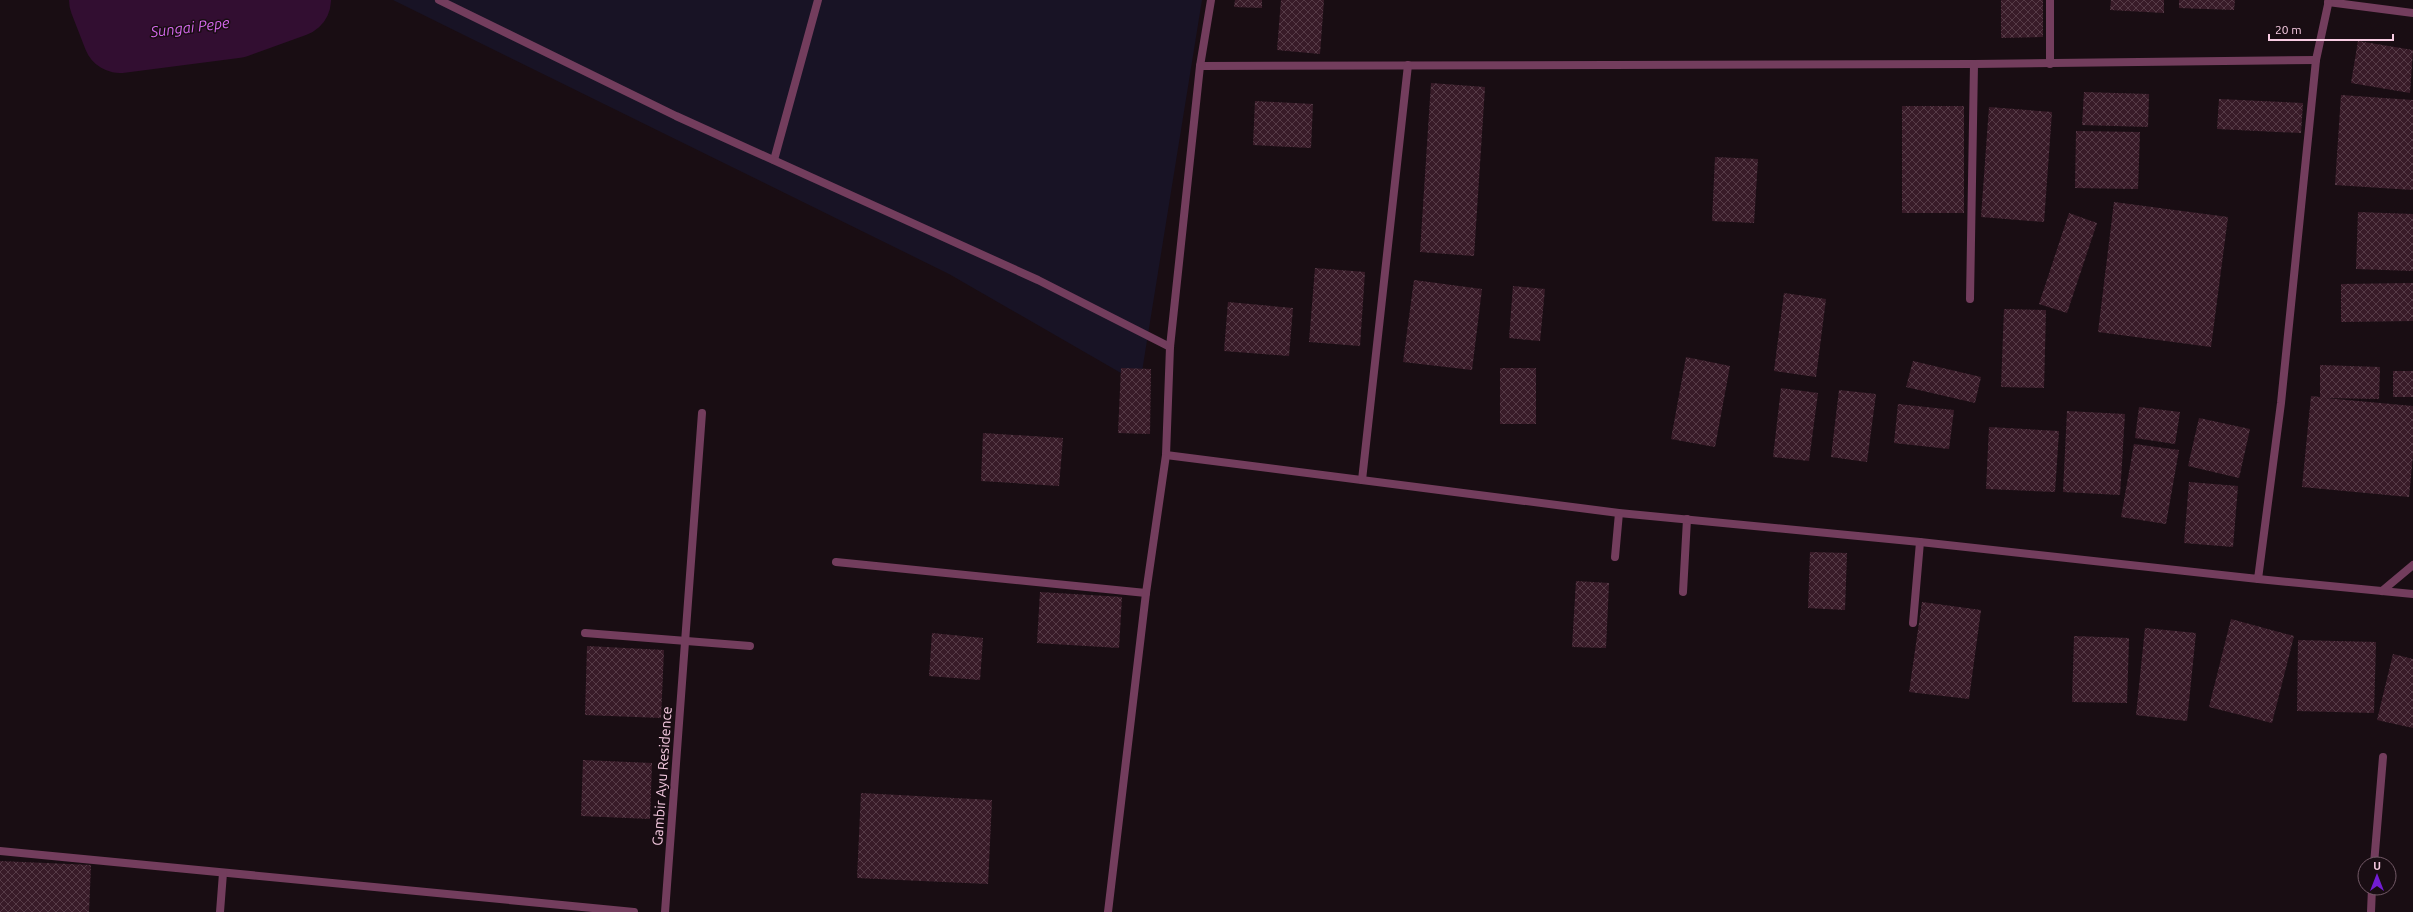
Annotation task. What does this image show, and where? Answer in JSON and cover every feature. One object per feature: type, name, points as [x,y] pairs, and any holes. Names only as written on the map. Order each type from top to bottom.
[{"type":"street","points":[[439,0],[676,116],[1038,280],[1170,347]]},
{"type":"street","points":[[774,160],[818,0]]},
{"type":"street","points":[[1108,912],[1146,593],[1166,455],[1170,347],[1200,66],[1210,0]]},
{"type":"street","points":[[2050,0],[2050,64]]},
{"type":"street","points":[[2258,580],[2281,403],[2316,60],[2329,1],[2413,13]]},
{"type":"street","points":[[1200,66],[2050,64],[2316,60]]},
{"type":"street","points":[[1970,299],[1974,64]]},
{"type":"street","points":[[1362,480],[1408,65]]},
{"type":"street","name":"Gambir Ayu Residence","points":[[665,912],[702,413]]},
{"type":"street","points":[[1166,455],[1619,513],[1920,542],[2258,580],[2413,594]]},
{"type":"street","points":[[1615,557],[1619,513]]},
{"type":"street","points":[[1683,592],[1687,519]]},
{"type":"street","points":[[1913,622],[1920,542]]},
{"type":"street","points":[[836,562],[1146,593]]},
{"type":"street","points":[[2382,591],[2413,565]]},
{"type":"street","points":[[585,634],[750,646]]},
{"type":"street","points":[[2375,856],[2383,757]]},
{"type":"street","points":[[0,851],[634,912]]},
{"type":"street","points":[[220,912],[223,872]]},
{"type":"street","points":[[2370,912],[2371,896]]},
{"type":"shaded area","points":[[393,0],[1202,0],[1140,384],[949,274]]},
{"type":"building","points":[[1235,0],[1262,0],[1262,8],[1234,7]]},
{"type":"building","points":[[1281,0],[1324,0],[1320,54],[1277,50]]},
{"type":"building","points":[[2001,0],[2043,0],[2043,37],[2001,38]]},
{"type":"building","points":[[2111,0],[2164,0],[2164,13],[2110,10]]},
{"type":"building","points":[[2179,0],[2235,0],[2234,10],[2179,8]]},
{"type":"building","points":[[2358,41],[2413,50],[2410,93],[2351,83]]},
{"type":"building","points":[[1431,83],[1485,87],[1474,256],[1420,252]]},
{"type":"building","points":[[2084,92],[2149,94],[2148,127],[2082,125]]},
{"type":"building","points":[[2341,95],[2413,100],[2413,190],[2335,185]]},
{"type":"building","points":[[2219,99],[2303,103],[2301,133],[2217,129]]},
{"type":"building","points":[[1255,101],[1313,104],[1311,148],[1253,145]]},
{"type":"building","points":[[1902,106],[1964,106],[1964,213],[1902,213]]},
{"type":"building","points":[[1989,107],[2052,112],[2044,222],[1981,217]]},
{"type":"building","points":[[2076,131],[2140,132],[2138,189],[2075,188]]},
{"type":"building","points":[[1715,157],[1758,159],[1754,223],[1712,221]]},
{"type":"building","points":[[2114,202],[2228,217],[2211,347],[2098,332]]},
{"type":"building","points":[[2358,212],[2413,214],[2413,271],[2356,269]]},
{"type":"building","points":[[2069,213],[2097,223],[2067,313],[2039,304]]},
{"type":"building","points":[[1315,268],[1365,272],[1360,346],[1309,342]]},
{"type":"building","points":[[1414,280],[1482,289],[1472,370],[1403,362]]},
{"type":"building","points":[[2413,283],[2413,321],[2341,322],[2341,284]]},
{"type":"building","points":[[1513,286],[1545,289],[1540,341],[1509,338]]},
{"type":"building","points":[[1784,293],[1826,299],[1816,377],[1774,371]]},
{"type":"building","points":[[1228,302],[1293,308],[1289,356],[1224,351]]},
{"type":"building","points":[[2004,309],[2046,310],[2044,388],[2001,387]]},
{"type":"building","points":[[1686,357],[1730,366],[1715,447],[1671,439]]},
{"type":"building","points":[[1913,361],[1981,377],[1975,403],[1906,387]]},
{"type":"building","points":[[2320,365],[2380,367],[2379,399],[2325,398],[2413,406],[2413,455],[2409,497],[2302,487],[2311,396],[2320,397]]},
{"type":"building","points":[[1121,368],[1151,369],[1150,434],[1118,433]]},
{"type":"building","points":[[1500,368],[1536,368],[1536,424],[1500,424]]},
{"type":"building","points":[[2393,371],[2413,371],[2413,397],[2393,397]]},
{"type":"building","points":[[1781,388],[1818,393],[1809,461],[1773,457]]},
{"type":"building","points":[[1839,390],[1876,394],[1867,462],[1831,457]]},
{"type":"building","points":[[1898,404],[1954,410],[1949,449],[1894,443]]},
{"type":"building","points":[[2139,407],[2180,412],[2175,444],[2135,438]]},
{"type":"building","points":[[2067,411],[2125,414],[2120,495],[2063,492]]},
{"type":"building","points":[[2199,418],[2250,429],[2239,478],[2188,466]]},
{"type":"building","points":[[1989,427],[2059,431],[2055,492],[1986,489]]},
{"type":"building","points":[[983,433],[1063,438],[1059,486],[981,481]]},
{"type":"building","points":[[2134,444],[2179,450],[2166,524],[2121,517]]},
{"type":"building","points":[[2189,482],[2238,486],[2233,547],[2184,543]]},
{"type":"building","points":[[1810,552],[1847,553],[1845,610],[1808,608]]},
{"type":"building","points":[[1576,581],[1609,583],[1606,648],[1572,647]]},
{"type":"building","points":[[1040,592],[1122,597],[1119,648],[1037,643]]},
{"type":"building","points":[[1922,602],[1981,610],[1969,699],[1909,692]]},
{"type":"building","points":[[2231,619],[2294,636],[2272,723],[2209,707]]},
{"type":"building","points":[[2145,628],[2196,633],[2187,721],[2136,715]]},
{"type":"building","points":[[932,633],[983,638],[980,680],[929,676]]},
{"type":"building","points":[[2074,636],[2129,638],[2127,703],[2072,702]]},
{"type":"building","points":[[2298,640],[2376,642],[2374,713],[2297,711]]},
{"type":"building","points":[[587,646],[664,650],[661,718],[585,715]]},
{"type":"building","points":[[2393,654],[2413,659],[2413,728],[2377,720]]},
{"type":"building","points":[[583,760],[652,763],[650,819],[581,816]]},
{"type":"building","points":[[861,793],[992,800],[988,884],[857,878]]},
{"type":"building","points":[[0,861],[91,865],[89,912],[0,912]]},
{"type":"waterway","name":"Sungai Pepe","points":[[106,0],[120,36],[236,21],[294,0]]}]
